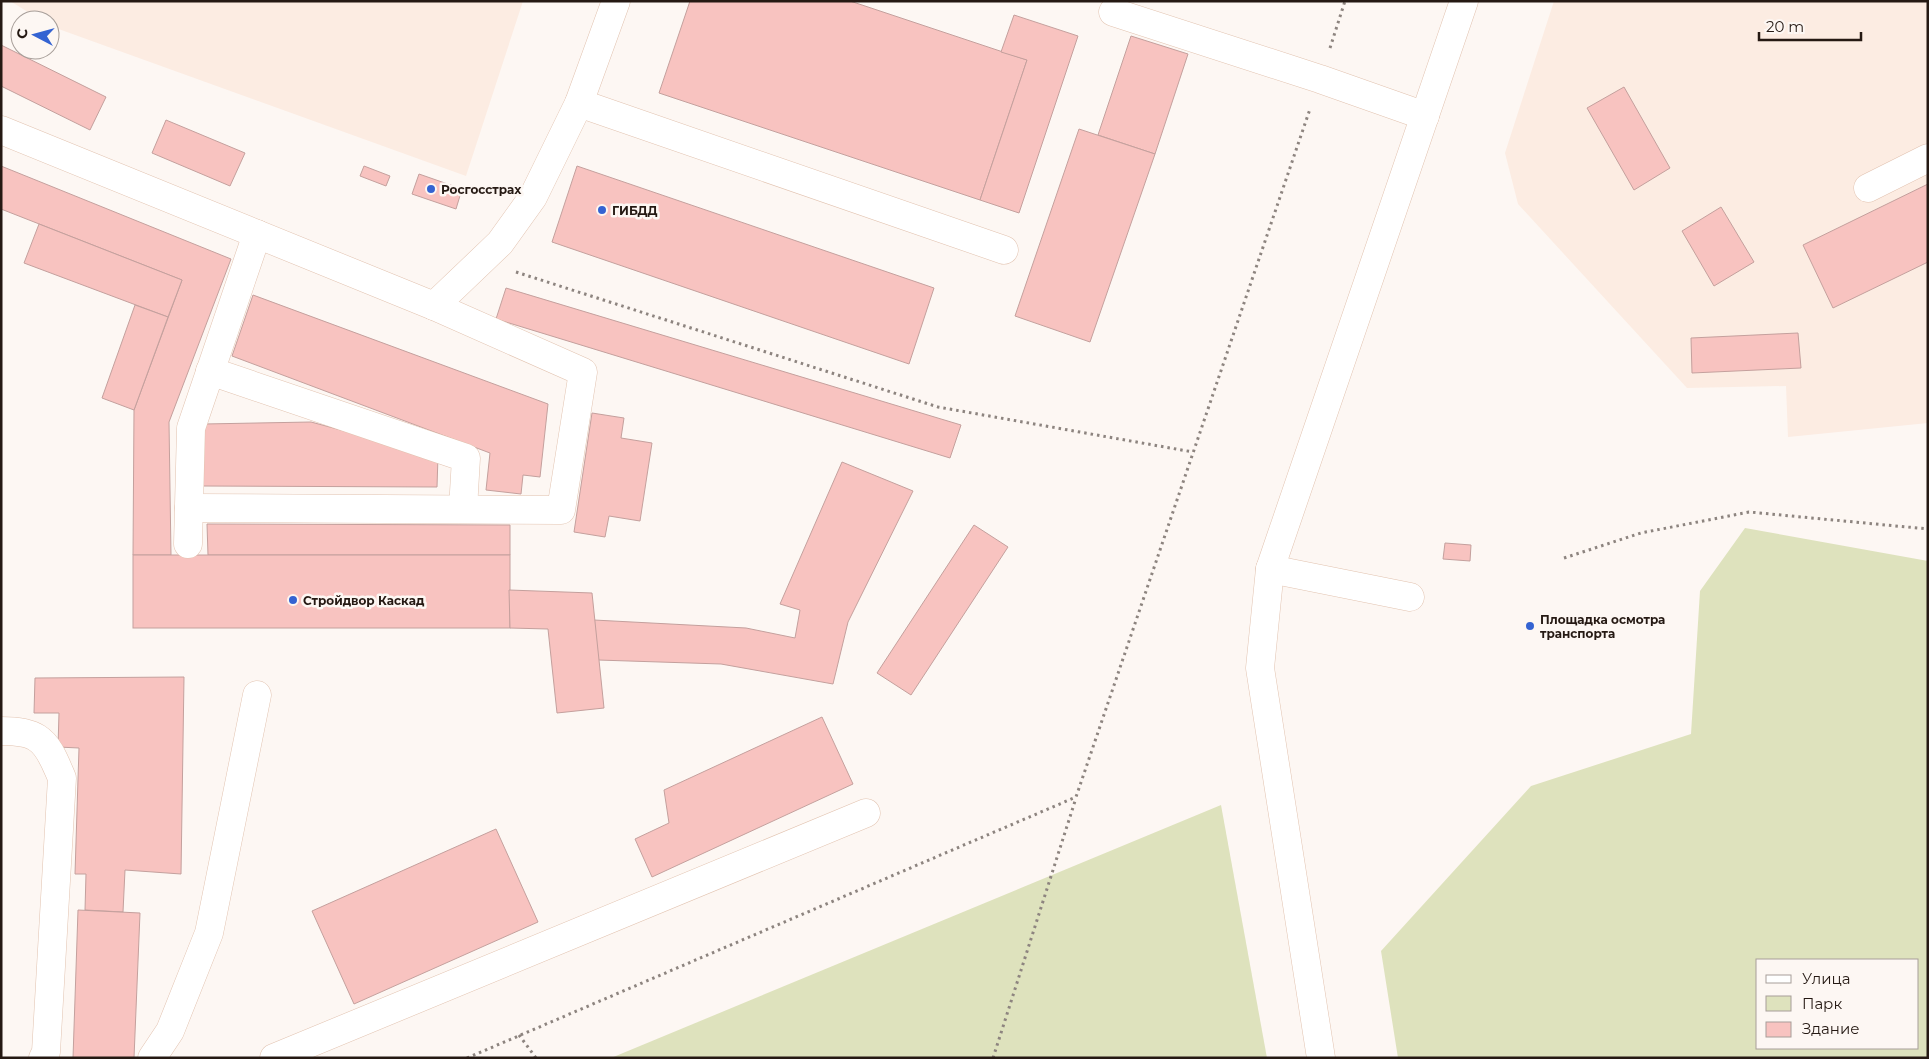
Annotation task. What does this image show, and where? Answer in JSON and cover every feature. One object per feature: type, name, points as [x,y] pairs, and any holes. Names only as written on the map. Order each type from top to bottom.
[{"type":"street","points":[[434,306],[500,243],[534,196],[580,103],[616,1]]},
{"type":"street","points":[[1321,1058],[1260,668],[1270,570],[1464,1]]},
{"type":"street","points":[[1113,12],[1320,79],[1425,116]]},
{"type":"street","points":[[580,103],[1004,250]]},
{"type":"street","points":[[1,130],[434,306],[583,372],[562,510],[189,508]]},
{"type":"street","points":[[1868,188],[1928,158]]},
{"type":"street","points":[[188,544],[190,428],[257,234]]},
{"type":"street","points":[[210,371],[466,458],[463,510]]},
{"type":"street","points":[[1270,570],[1410,596]]},
{"type":"street","points":[[152,1058],[170,1031],[209,934],[257,695]]},
{"type":"street","points":[[1,731],[37,737],[52,755],[62,778],[46,1052],[43,1058]]},
{"type":"street","points":[[274,1058],[866,813]]},
{"type":"path","points":[[994,1058],[1076,797],[1345,1]]},
{"type":"path","points":[[481,261],[938,407],[1193,452]]},
{"type":"path","points":[[1564,558],[1640,534],[1748,512],[1928,529]]},
{"type":"path","points":[[467,1058],[1076,797]]},
{"type":"path","points":[[520,1035],[536,1058]]},
{"type":"shaded area","points":[[10,1],[523,1],[466,176],[60,30],[60,10],[25,10]]},
{"type":"shaded area","points":[[1554,1],[1928,1],[1928,423],[1788,437],[1786,386],[1687,388],[1518,204],[1505,153]]},
{"type":"green space","points":[[1745,528],[1928,561],[1928,1058],[1398,1058],[1381,951],[1531,786],[1691,734],[1700,591]]},
{"type":"green space","points":[[1221,805],[1267,1058],[611,1058]]},
{"type":"building","points":[[690,1],[850,1],[1027,60],[980,200],[659,93]]},
{"type":"building","points":[[1014,15],[1078,36],[1019,213],[980,200],[1027,60],[1001,52]]},
{"type":"building","points":[[1131,36],[1188,54],[1155,154],[1098,135]]},
{"type":"building","points":[[1,45],[10,49],[10,60],[31,60],[106,97],[90,130],[1,86]]},
{"type":"building","points":[[1624,87],[1670,168],[1634,190],[1587,108]]},
{"type":"building","points":[[166,120],[245,153],[230,186],[152,153]]},
{"type":"building","points":[[1079,129],[1155,154],[1090,342],[1015,316]]},
{"type":"building","points":[[1,166],[231,259],[169,422],[171,555],[133,555],[134,410],[182,280],[1,209]]},
{"type":"building","points":[[364,166],[390,176],[386,186],[360,176]]},
{"type":"building","points":[[577,166],[934,288],[909,364],[552,242]]},
{"type":"building","points":[[419,174],[462,189],[456,209],[412,194]]},
{"type":"building","points":[[1928,184],[1928,262],[1833,308],[1803,245]]},
{"type":"building","points":[[1721,207],[1754,262],[1714,286],[1682,231]]},
{"type":"building","points":[[39,224],[182,280],[168,317],[24,263]]},
{"type":"building","points":[[506,288],[961,425],[950,458],[496,319]]},
{"type":"building","points":[[253,295],[548,404],[540,477],[523,475],[521,494],[486,490],[490,453],[232,356]]},
{"type":"building","points":[[135,305],[168,317],[134,410],[102,398]]},
{"type":"building","points":[[1798,333],[1801,368],[1692,373],[1691,338]]},
{"type":"building","points":[[592,413],[624,418],[621,438],[652,443],[640,521],[609,516],[605,537],[574,532]]},
{"type":"building","points":[[311,422],[438,456],[437,487],[203,486],[204,424]]},
{"type":"building","points":[[842,462],[913,491],[848,622],[833,684],[721,664],[598,660],[594,620],[746,628],[795,638],[800,610],[780,604]]},
{"type":"building","points":[[207,524],[510,525],[510,555],[208,555]]},
{"type":"building","points":[[974,525],[1008,547],[911,695],[877,673]]},
{"type":"building","points":[[1445,543],[1471,545],[1470,561],[1443,559]]},
{"type":"building","points":[[133,555],[510,555],[510,628],[133,628]]},
{"type":"building","points":[[509,590],[592,593],[604,708],[557,713],[548,629],[510,628]]},
{"type":"building","points":[[184,677],[181,874],[125,870],[123,912],[85,910],[86,874],[75,874],[79,748],[58,747],[59,713],[34,713],[35,678]]},
{"type":"building","points":[[822,717],[853,784],[652,877],[635,839],[669,823],[664,790]]},
{"type":"building","points":[[496,829],[538,922],[354,1004],[312,911]]},
{"type":"building","points":[[78,910],[140,913],[134,1058],[73,1058]]},
{"type":"place","name":"Росгосстрах","points":[[431,189]]},
{"type":"place","name":"ГИБДД","points":[[602,210]]},
{"type":"place","name":"Стройдвор Каскад","points":[[293,600]]},
{"type":"place","name":"Площадка осмотра транспорта","points":[[1530,626]]}]
